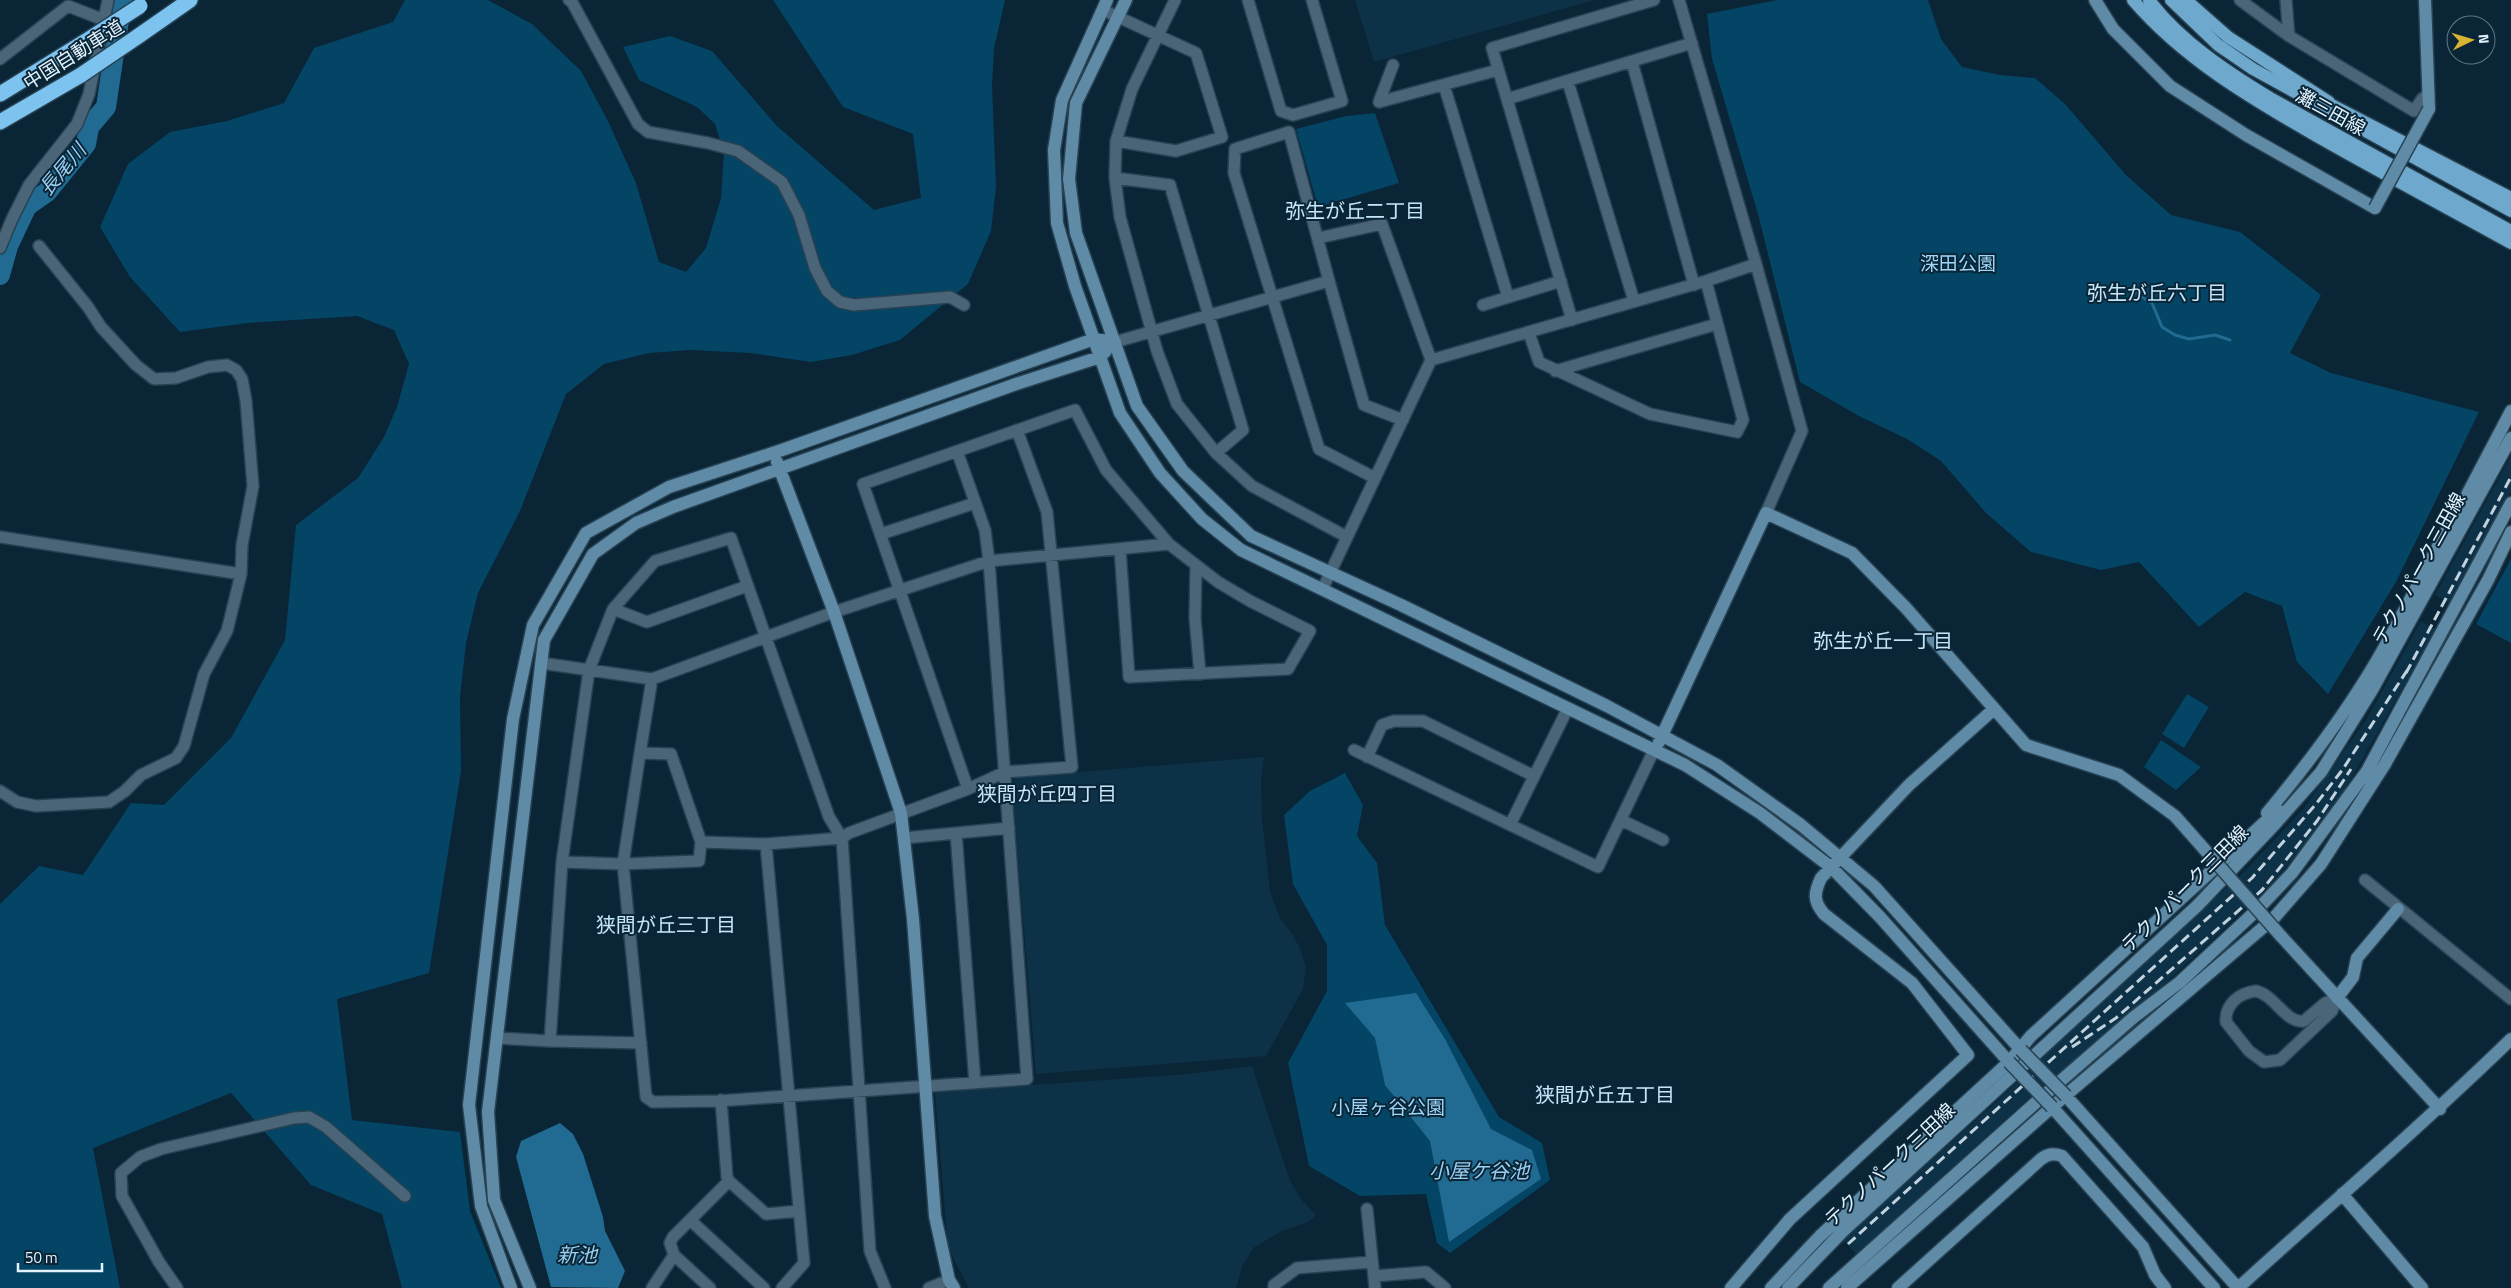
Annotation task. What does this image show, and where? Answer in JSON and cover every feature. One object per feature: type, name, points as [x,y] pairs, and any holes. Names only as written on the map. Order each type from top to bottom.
[{"type":"highway","name":"中国自動車道","points":[[0,122],[81,74],[190,0]]},
{"type":"highway","name":"中国自動車道","points":[[0,94],[144,3]]},
{"type":"main road","points":[[2133,0],[2156,26],[2244,94],[2355,158],[2511,243]]},
{"type":"main road","name":"灘三田線","points":[[2150,0],[2197,46],[2231,74],[2270,98],[2511,231]]},
{"type":"main road","name":"灘三田線","points":[[2171,0],[2218,45],[2253,69],[2511,211]]},
{"type":"main road","points":[[2186,0],[2228,37],[2338,107]]},
{"type":"main road","points":[[2253,69],[2338,107],[2511,198]]},
{"type":"main road","points":[[2270,98],[2355,158]]},
{"type":"street","points":[[0,248],[12,218],[29,185],[77,124],[89,94],[108,0]]},
{"type":"street","points":[[569,0],[572,2],[638,124],[648,132],[708,143],[738,151],[782,182],[799,215],[815,268],[827,291],[840,302],[854,305],[950,297],[964,305]]},
{"type":"street","points":[[1126,0],[1076,103],[1069,179],[1076,233],[1137,406],[1183,471],[1251,536],[1390,600],[1663,735],[1717,765],[1801,825],[1874,886],[2238,1288],[2440,1109],[2511,1039]]},
{"type":"street","points":[[1175,0],[1132,89],[1116,141],[1115,178],[1120,217],[1152,331],[1178,404],[1216,453],[1252,486],[1347,537]]},
{"type":"street","points":[[1248,0],[1282,111],[1293,115],[1342,101],[1312,0]]},
{"type":"street","points":[[1572,320],[1492,48],[1654,0]]},
{"type":"street","points":[[1354,750],[1598,867],[1663,735],[1802,431],[1756,264],[1679,0]]},
{"type":"street","points":[[2095,0],[2113,29],[2170,86],[2246,136],[2375,208],[2429,109],[2425,0]]},
{"type":"street","points":[[2240,0],[2289,36],[2414,110],[2422,99],[2429,94]]},
{"type":"street","points":[[2286,0],[2289,36]]},
{"type":"street","points":[[1116,141],[1176,151],[1222,137],[1196,53],[1118,16],[1105,5],[1062,100],[1054,150],[1057,223],[1075,286],[1120,413],[1160,473],[1202,519],[1241,550],[1685,765],[1760,813],[1832,868],[1880,916],[2009,1062],[2052,1107],[2214,1288]]},
{"type":"street","points":[[0,59],[68,6],[104,20]]},
{"type":"street","points":[[1507,99],[1692,43]]},
{"type":"street","points":[[1632,62],[1694,285]]},
{"type":"street","points":[[1393,65],[1379,102],[1498,70]]},
{"type":"street","points":[[1568,82],[1634,301]]},
{"type":"street","points":[[1444,84],[1508,297]]},
{"type":"street","points":[[1375,478],[1318,449],[1234,174],[1235,149],[1289,132],[1364,405],[1403,420]]},
{"type":"street","points":[[1115,178],[1170,185],[1243,430],[1216,453]]},
{"type":"street","points":[[1318,238],[1382,224],[1431,360],[1347,537],[1334,575],[1326,590]]},
{"type":"street","points":[[0,791],[17,802],[36,806],[110,802],[125,791],[141,775],[176,758],[184,746],[204,674],[227,631],[241,574],[242,545],[253,486],[246,401],[242,379],[236,370],[227,365],[208,366],[176,378],[154,379],[136,365],[101,327],[88,307],[39,246]]},
{"type":"street","points":[[1431,360],[1694,285],[1756,264]]},
{"type":"street","points":[[511,1288],[482,1206],[469,1105],[513,718],[533,625],[586,533],[669,488],[774,453],[1094,339],[1115,342],[1329,281]]},
{"type":"street","points":[[1483,305],[1561,281]]},
{"type":"street","points":[[1529,333],[1539,362],[1556,371],[1650,414],[1737,432],[1743,420],[1706,281]]},
{"type":"street","points":[[1556,371],[1716,324]]},
{"type":"street","points":[[530,1288],[494,1200],[488,1112],[544,640],[593,554],[636,523],[673,507],[1016,384],[1100,357],[1115,342]]},
{"type":"street","points":[[968,789],[863,484],[1076,410],[1106,470],[1169,544],[1196,565],[1250,601],[1310,631],[1288,669],[1130,677],[1120,549]]},
{"type":"street","points":[[2240,846],[2309,763],[2339,722],[2376,661],[2511,411]]},
{"type":"street","points":[[700,842],[766,844],[842,838],[849,833],[968,789],[1005,772],[1072,767],[1048,512],[1017,430]]},
{"type":"street","name":"テクノパーク三田線","points":[[1788,1288],[1844,1231],[2197,906],[2275,824],[2321,772],[2352,724],[2511,438]]},
{"type":"street","points":[[652,679],[623,864],[646,1097],[653,1102],[721,1100],[1027,1080],[989,561],[985,530],[957,451]]},
{"type":"street","points":[[774,453],[834,612],[901,814],[913,919],[935,1216],[952,1284],[929,1288]]},
{"type":"street","points":[[2411,620],[2463,501]]},
{"type":"street","points":[[881,534],[975,502]]},
{"type":"street","points":[[2258,931],[2335,828],[2474,576],[2511,503]]},
{"type":"street","points":[[1766,512],[1852,553],[1906,608],[2026,745],[2119,776],[2175,816],[2280,935],[2440,1109]]},
{"type":"street","points":[[2474,576],[2487,569],[2509,535]]},
{"type":"street","points":[[1846,1288],[2052,1107],[2273,919],[2320,864],[2385,764],[2488,580],[2509,535]]},
{"type":"street","points":[[0,537],[241,574]]},
{"type":"street","points":[[550,1041],[562,862],[589,670],[613,609],[654,561],[731,538],[829,817],[842,838],[870,1251],[885,1288]]},
{"type":"street","points":[[542,663],[652,679],[766,639],[834,612],[989,561],[1169,544]]},
{"type":"street","points":[[1196,565],[1195,618],[1200,674]]},
{"type":"street","points":[[613,609],[646,622],[748,586]]},
{"type":"street","points":[[1510,825],[1568,708]]},
{"type":"street","points":[[1731,1288],[1790,1219],[1968,1055],[1912,983],[1824,914],[1814,898],[1822,878],[1909,785],[1994,709]]},
{"type":"street","points":[[1368,757],[1382,725],[1394,721],[1423,721],[1534,776]]},
{"type":"street","points":[[562,862],[623,864],[699,861],[700,842],[672,754],[640,753]]},
{"type":"street","points":[[1771,1288],[1820,1236],[2009,1062],[2051,1016],[2321,772]]},
{"type":"street","points":[[1829,1288],[2033,1105],[2134,1017],[2180,982],[2257,910],[2292,873],[2356,789]]},
{"type":"street","points":[[1620,820],[1663,840]]},
{"type":"street","points":[[904,838],[1009,828]]},
{"type":"street","points":[[956,833],[975,1083]]},
{"type":"street","points":[[766,844],[804,1263],[782,1288]]},
{"type":"street","points":[[2364,880],[2511,999]]},
{"type":"street","points":[[2337,998],[2325,1003],[2304,1021],[2300,1022],[2288,1015],[2264,993],[2248,992],[2234,1001],[2228,1009],[2226,1022],[2249,1051],[2264,1062],[2272,1063],[2280,1060],[2332,1011],[2337,998],[2353,977],[2357,958],[2398,909]]},
{"type":"street","points":[[497,1038],[641,1043]]},
{"type":"street","points":[[721,1100],[727,1177],[729,1181],[766,1214],[799,1211]]},
{"type":"street","points":[[177,1288],[159,1262],[122,1196],[121,1173],[140,1156],[294,1118],[309,1118],[326,1126],[405,1196]]},
{"type":"street","points":[[1898,1288],[2041,1159],[2048,1154],[2056,1154],[2062,1156],[2143,1247],[2155,1274],[2165,1288]]},
{"type":"street","points":[[710,1288],[674,1255],[670,1243],[729,1181]]},
{"type":"street","points":[[2342,1194],[2422,1288]]},
{"type":"street","points":[[1367,1210],[1375,1288]]},
{"type":"street","points":[[690,1220],[764,1288]]},
{"type":"street","points":[[652,1288],[674,1255]]},
{"type":"street","points":[[1274,1288],[1274,1286],[1297,1268],[1372,1262]]},
{"type":"street","points":[[1374,1276],[1426,1272],[1445,1288]]},
{"type":"shaded area","points":[[1355,0],[1594,0],[1374,62]]},
{"type":"shaded area","points":[[2511,456],[2511,491],[2450,603],[2435,595]]},
{"type":"shaded area","points":[[2421,621],[2436,629],[2363,758],[2342,794],[2311,838],[2267,888],[2157,991],[2029,1098],[1856,1254],[1843,1240],[1993,1105],[2101,1002],[2246,870],[2304,808],[2366,720]]},
{"type":"shaded area","points":[[1264,757],[1261,782],[1262,819],[1270,892],[1280,918],[1293,935],[1301,951],[1306,967],[1303,989],[1266,1056],[1036,1074],[1012,784],[1016,777]]},
{"type":"shaded area","points":[[1252,1066],[1289,1178],[1301,1199],[1316,1215],[1308,1222],[1282,1231],[1253,1248],[1242,1267],[1236,1288],[969,1288],[948,1248],[935,1092],[1188,1074]]},
{"type":"green space","points":[[405,0],[488,0],[532,24],[581,71],[608,121],[636,183],[659,262],[686,272],[706,248],[721,198],[724,153],[715,124],[697,107],[639,80],[623,47],[670,36],[712,51],[777,126],[874,210],[921,198],[913,134],[843,107],[773,0],[1005,0],[994,48],[992,85],[996,187],[991,231],[968,284],[900,340],[852,355],[811,362],[750,353],[691,350],[649,353],[604,364],[566,394],[520,511],[478,593],[466,643],[460,697],[461,771],[429,973],[337,999],[352,1120],[460,1132],[470,1211],[501,1288],[402,1288],[382,1214],[311,1185],[231,1093],[93,1148],[120,1288],[0,1288],[0,904],[39,866],[83,875],[131,803],[164,805],[231,738],[285,640],[296,525],[358,478],[384,437],[397,407],[409,364],[394,330],[357,316],[248,323],[180,332],[130,277],[100,227],[128,164],[170,132],[227,121],[284,103],[314,48],[393,22]]},
{"type":"green space","name":"深田公園","points":[[1777,0],[1928,0],[1941,39],[1962,67],[2000,75],[2035,78],[2065,104],[2126,175],[2171,215],[2240,232],[2321,295],[2290,353],[2331,373],[2479,412],[2396,582],[2328,694],[2297,662],[2282,606],[2245,592],[2199,627],[2139,562],[2101,570],[2031,552],[1986,513],[1941,461],[1907,439],[1859,416],[1800,382],[1758,214],[1712,59],[1707,14]]},
{"type":"green space","points":[[1375,113],[1399,183],[1318,207],[1296,129],[1346,116]]},
{"type":"green space","points":[[2511,559],[2511,643],[2476,624]]},
{"type":"green space","points":[[2187,694],[2209,707],[2184,748],[2162,734]]},
{"type":"green space","points":[[2161,740],[2201,767],[2176,790],[2144,767]]},
{"type":"green space","name":"小屋ヶ谷公園","points":[[1345,773],[1363,805],[1357,836],[1377,863],[1385,925],[1499,1117],[1542,1143],[1550,1180],[1450,1253],[1437,1243],[1426,1194],[1360,1196],[1309,1166],[1288,1063],[1327,991],[1327,945],[1293,884],[1284,815],[1310,791]]},
{"type":"water","name":"小屋ケ谷池","points":[[1416,993],[1445,1039],[1491,1129],[1532,1150],[1541,1179],[1449,1242],[1430,1141],[1385,1085],[1375,1038],[1345,1003]]},
{"type":"water","name":"新池","points":[[560,1123],[573,1134],[583,1154],[603,1217],[605,1231],[625,1271],[618,1288],[551,1287],[516,1157],[521,1141]]},
{"type":"waterway","name":"長尾川","points":[[0,275],[8,246],[27,206],[47,192],[86,144],[89,127],[106,107],[122,0]]},
{"type":"waterway","points":[[2127,288],[2152,303],[2162,327],[2175,335],[2189,339],[2215,335],[2230,340]]},
{"type":"railway","points":[[2406,673],[2511,477]]},
{"type":"railway","points":[[1848,1244],[2252,878],[2316,804],[2343,769],[2408,669]]},
{"type":"railway","points":[[2072,1047],[2116,1018],[2262,890],[2317,821],[2351,769]]},
{"type":"district","name":"弥生が丘二丁目","points":[[1355,210]]},
{"type":"district","name":"弥生が丘六丁目","points":[[2157,292]]},
{"type":"district","name":"弥生が丘一丁目","points":[[1883,640]]},
{"type":"district","name":"狭間が丘四丁目","points":[[1047,793]]},
{"type":"district","name":"狭間が丘三丁目","points":[[666,924]]},
{"type":"district","name":"狭間が丘五丁目","points":[[1605,1094]]}]
